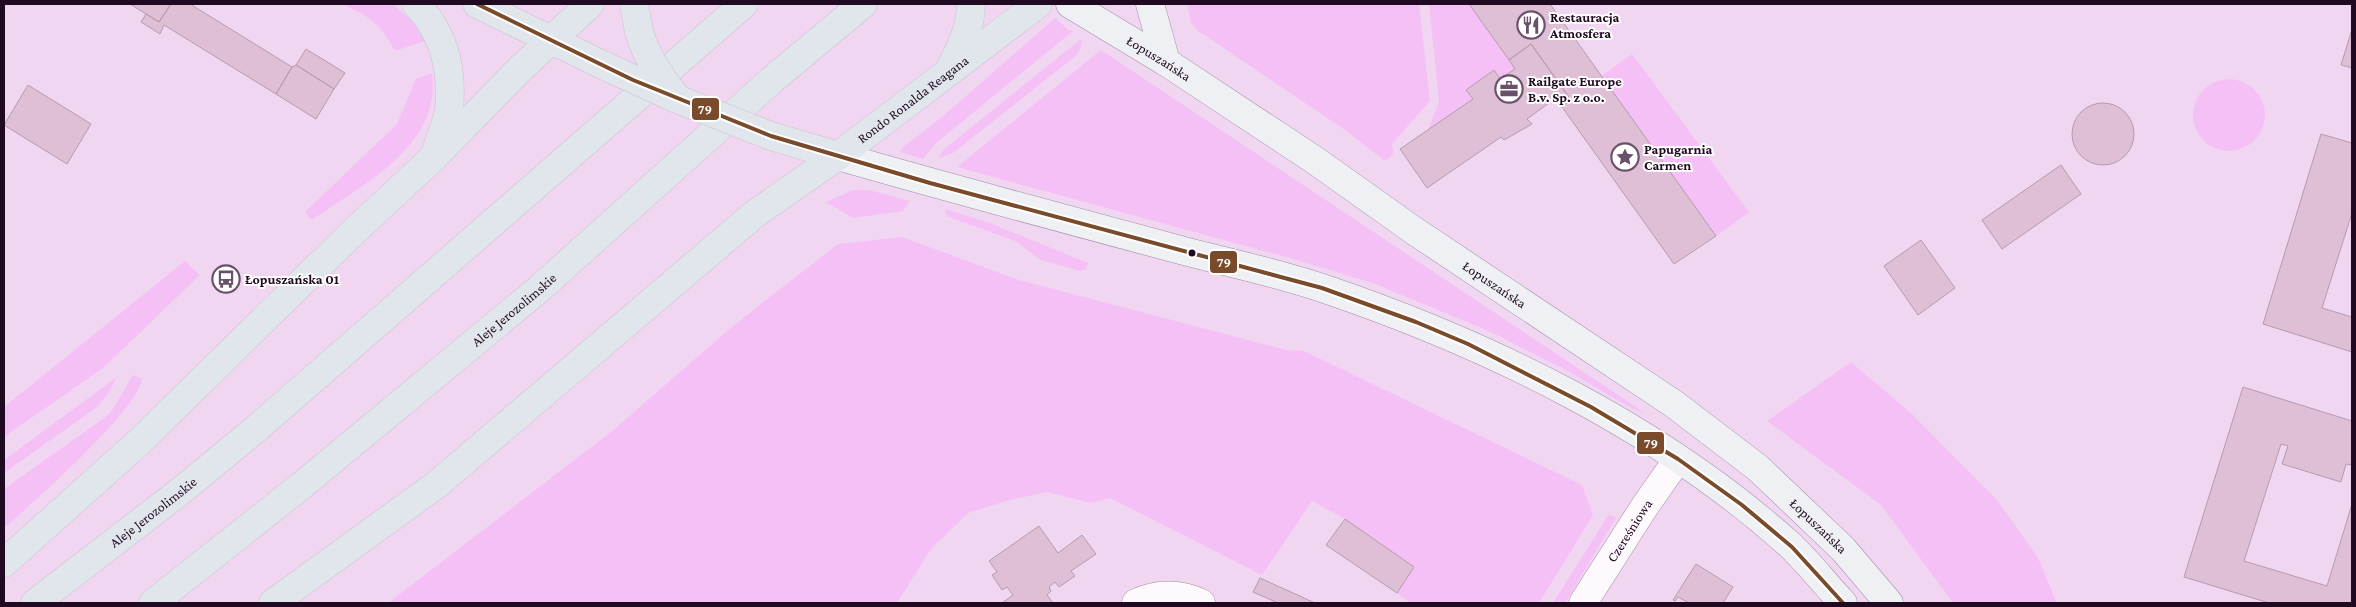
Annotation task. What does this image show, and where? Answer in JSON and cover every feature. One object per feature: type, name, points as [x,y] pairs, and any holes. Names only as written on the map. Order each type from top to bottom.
[{"type":"main road","points":[[416,4],[430,19],[440,38],[446,59],[449,83],[449,112],[434,157]]},
{"type":"main road","points":[[477,4],[551,41],[677,99],[771,136],[1322,288],[1399,315],[1468,344],[1551,386],[1633,431],[1742,504],[1792,547],[1843,603]]},
{"type":"main road","points":[[4,563],[138,443],[347,238],[434,157],[520,69],[590,4]]},
{"type":"main road","points":[[634,4],[646,52],[657,72],[677,99]]},
{"type":"main road","name":"Aleje Jerozolimskie","points":[[36,603],[182,490],[257,428],[744,4]]},
{"type":"main road","name":"Aleje Jerozolimskie","points":[[153,603],[302,486],[539,289],[773,78],[863,4]]},
{"type":"main road","points":[[947,74],[963,42],[971,16],[971,4]]},
{"type":"main road","name":"Rondo Ronalda Reagana","points":[[273,603],[436,485],[756,213],[838,156],[1038,4]]},
{"type":"main road","name":"Łopuszańska","points":[[1070,4],[1166,62],[1316,161],[1421,235],[1674,404],[1765,475],[1843,550],[1888,603]]},
{"type":"main road","points":[[1150,4],[1166,62]]},
{"type":"street","name":"Czereśniowa","points":[[1583,603],[1641,512],[1678,460]]},
{"type":"street","points":[[1136,603],[1157,595],[1180,597],[1202,603]]},
{"type":"shaded area","points":[[343,4],[393,4],[413,22],[425,41],[395,51],[374,22]]},
{"type":"shaded area","points":[[1187,4],[1419,4],[1430,101],[1392,144],[1394,154],[1385,161],[1345,130],[1197,30],[1191,23]]},
{"type":"shaded area","points":[[1429,4],[1469,4],[1515,69],[1500,79],[1493,70],[1467,90],[1473,99],[1428,130],[1439,102]]},
{"type":"shaded area","points":[[1055,18],[1069,30],[1073,31],[936,143],[923,159],[900,152],[902,148],[942,117]]},
{"type":"shaded area","points":[[1081,39],[1083,41],[1077,55],[953,153],[939,158],[943,150]]},
{"type":"shaded area","points":[[1101,50],[1645,413],[1633,409],[1566,370],[1491,332],[1375,284],[1297,260],[957,167]]},
{"type":"shaded area","points":[[1632,54],[1749,212],[1716,236],[1600,77]]},
{"type":"shaded area","points":[[432,73],[432,99],[425,122],[412,142],[375,177],[312,220],[305,212],[397,124],[416,79]]},
{"type":"shaded area","points":[[2229,79],[2243,82],[2255,89],[2262,101],[2265,115],[2262,129],[2255,141],[2243,148],[2229,151],[2215,148],[2203,141],[2196,129],[2193,115],[2196,101],[2203,89],[2215,82]]},
{"type":"shaded area","points":[[853,190],[869,190],[910,201],[903,211],[853,218],[826,202]]},
{"type":"shaded area","points":[[945,209],[990,223],[1088,263],[1086,269],[1080,271],[1041,260],[1015,241],[949,217],[945,213]]},
{"type":"shaded area","points":[[902,237],[1019,280],[1286,350],[1304,351],[1582,485],[1593,515],[1539,603],[1410,603],[1397,593],[1414,567],[1345,519],[1312,501],[1262,575],[1110,498],[1091,503],[1047,492],[1006,501],[968,513],[931,549],[897,603],[388,603],[611,432],[733,326],[838,244]]},
{"type":"shaded area","points":[[185,261],[200,275],[103,368],[4,437],[4,407]]},
{"type":"shaded area","points":[[1851,362],[1912,414],[1997,500],[2038,558],[2057,603],[1953,603],[1881,505],[1767,421]]},
{"type":"shaded area","points":[[133,375],[142,379],[136,393],[123,412],[82,456],[4,528],[4,489],[111,412]]},
{"type":"shaded area","points":[[117,377],[108,394],[97,407],[4,473],[4,460]]},
{"type":"shaded area","points":[[1609,514],[1616,518],[1565,603],[1553,603]]},
{"type":"building","points":[[130,4],[171,4],[159,22]]},
{"type":"building","points":[[171,4],[190,4],[292,67],[276,94],[164,25],[160,34],[141,22],[146,14],[159,22]]},
{"type":"building","points":[[1469,4],[1550,4],[1716,236],[1674,264],[1562,107],[1571,100],[1531,44],[1509,60]]},
{"type":"building","points":[[2352,29],[2352,68],[2341,65]]},
{"type":"building","points":[[1531,44],[1571,100],[1562,107],[1556,98],[1527,119],[1532,124],[1504,140],[1501,137],[1427,188],[1400,149],[1473,99],[1466,90],[1494,70],[1500,79],[1515,69],[1509,60]]},
{"type":"building","points":[[306,49],[345,73],[334,89],[296,65]]},
{"type":"building","points":[[296,65],[334,89],[316,119],[276,94],[292,67]]},
{"type":"building","points":[[28,85],[91,124],[67,164],[4,125]]},
{"type":"building","points":[[2097,103],[2109,103],[2125,112],[2132,122],[2134,134],[2132,146],[2125,156],[2109,165],[2097,165],[2086,160],[2077,151],[2072,140],[2072,128],[2077,117],[2086,108]]},
{"type":"building","points":[[2321,134],[2352,143],[2352,213],[2322,308],[2352,317],[2352,352],[2263,324]]},
{"type":"building","points":[[2061,165],[2081,194],[2002,249],[1982,220]]},
{"type":"building","points":[[1921,240],[1955,288],[1918,315],[1884,266]]},
{"type":"building","points":[[2243,387],[2352,421],[2352,465],[2346,464],[2341,482],[2282,464],[2288,446],[2281,444],[2244,561],[2327,586],[2352,504],[2352,603],[2269,603],[2184,577]]},
{"type":"building","points":[[1345,519],[1414,567],[1397,593],[1326,545]]},
{"type":"building","points":[[1039,526],[1058,553],[1082,535],[1096,554],[1071,571],[1075,576],[1059,587],[1055,582],[1049,587],[1051,591],[1047,595],[1053,603],[1002,603],[1013,595],[1007,587],[1002,590],[992,575],[997,572],[989,561]]},
{"type":"building","points":[[1696,564],[1733,587],[1723,603],[1689,603],[1678,597],[1675,601],[1673,600]]},
{"type":"building","points":[[1260,578],[1315,603],[1278,603],[1253,592]]},
{"type":"transit line","name":"79","points":[[477,4],[633,80],[771,136],[930,183],[1322,288],[1416,322],[1468,344],[1591,407],[1678,459],[1742,505],[1792,547],[1843,603]]},
{"type":"place","name":"Restauracja Atmosfera","points":[[1531,25]]},
{"type":"place","name":"Railgate Europe B.v. Sp. z o.o.","points":[[1509,89]]},
{"type":"place","name":"Papugarnia Carmen","points":[[1625,157]]},
{"type":"place","name":"Łopuszańska 01","points":[[226,279]]}]
